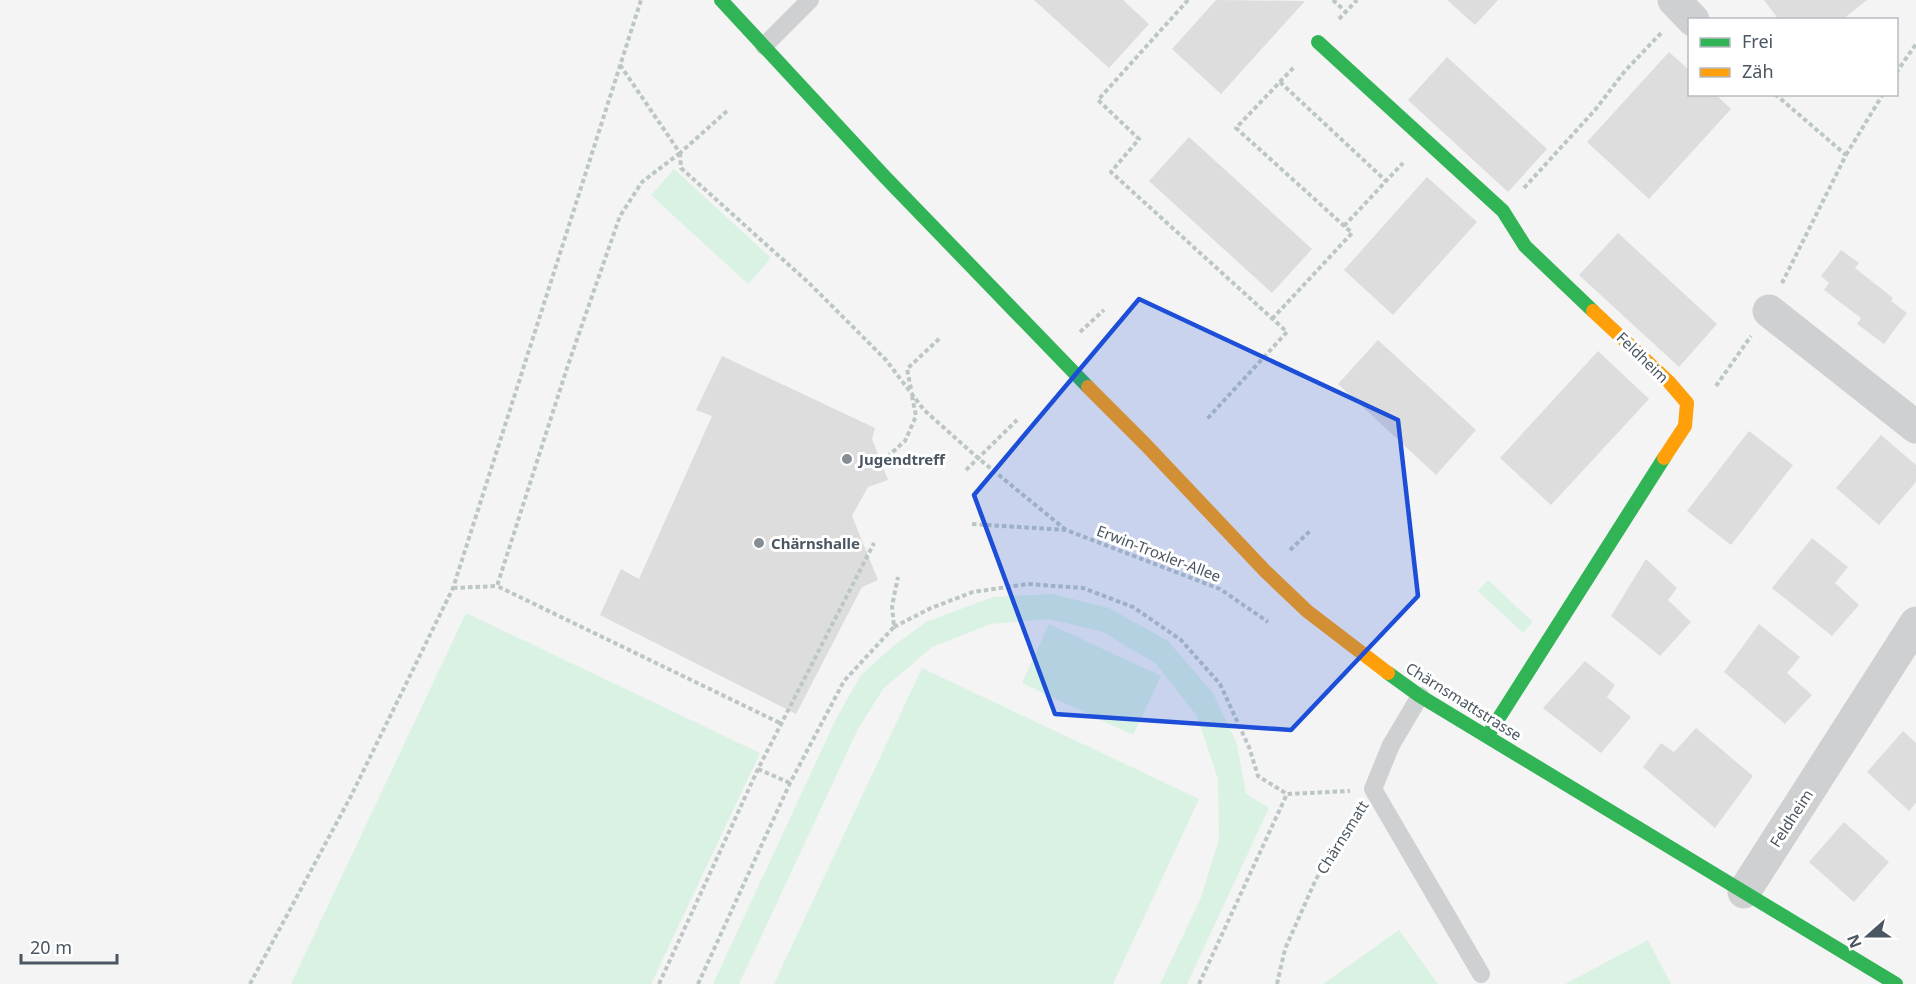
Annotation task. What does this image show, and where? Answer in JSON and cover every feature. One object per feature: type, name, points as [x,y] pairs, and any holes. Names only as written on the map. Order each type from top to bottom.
[{"type":"street","name":"Chärnsmattstrasse","points":[[721,0],[885,177],[1265,571],[1307,611],[1420,696],[1488,735],[1896,984]]},
{"type":"street","name":"Feldheim","points":[[1318,42],[1503,211],[1525,246],[1668,382],[1687,403]]},
{"type":"street","points":[[1769,311],[1916,427]]},
{"type":"street","points":[[1488,735],[1685,426],[1687,403]]},
{"type":"street","name":"Feldheim","points":[[1744,892],[1916,623]]},
{"type":"lane","points":[[764,46],[810,0]]},
{"type":"lane","name":"Chärnsmatt","points":[[1373,789],[1391,745],[1420,696]]},
{"type":"lane","points":[[1373,789],[1481,974]]},
{"type":"path","points":[[250,984],[351,796],[453,588],[641,0]]},
{"type":"path","points":[[1188,0],[1098,100],[1139,139],[1111,172],[1287,332],[1207,419]]},
{"type":"path","points":[[1333,0],[1346,12]]},
{"type":"path","points":[[1272,319],[1352,233],[1236,128],[1357,0]]},
{"type":"path","points":[[1503,211],[1683,10]]},
{"type":"path","points":[[1898,70],[1916,44]]},
{"type":"path","points":[[620,64],[680,153],[681,168],[809,283],[886,360],[924,410],[978,459],[1066,530]]},
{"type":"path","points":[[1280,82],[1386,181]]},
{"type":"path","points":[[1777,96],[1846,155]]},
{"type":"path","points":[[1687,403],[1707,398],[1769,311],[1846,155],[1882,96]]},
{"type":"path","points":[[497,585],[568,365],[620,216],[642,182],[680,153],[727,111]]},
{"type":"path","points":[[1344,226],[1425,139]]},
{"type":"path","points":[[1079,333],[1104,310]]},
{"type":"path","points":[[887,457],[904,441],[916,416],[907,369],[940,338]]},
{"type":"path","points":[[966,470],[1017,420]]},
{"type":"path","name":"Erwin-Troxler-Allee","points":[[972,524],[1066,530],[1220,589],[1277,629]]},
{"type":"path","points":[[1282,558],[1311,530]]},
{"type":"path","points":[[659,984],[758,769],[874,543]]},
{"type":"path","points":[[894,627],[892,606],[898,577]]},
{"type":"path","points":[[698,984],[790,783],[844,681],[894,627],[931,608],[973,592],[1028,584],[1083,588],[1133,608],[1181,640],[1220,684],[1249,747],[1258,776],[1287,794],[1373,789]]},
{"type":"path","points":[[453,588],[497,585],[782,724]]},
{"type":"path","points":[[758,769],[790,783]]},
{"type":"path","name":"Chärnsmatt","points":[[1277,984],[1285,949],[1316,879],[1373,789]]},
{"type":"path","points":[[1199,984],[1287,794]]},
{"type":"highlighted area","points":[[1139,299],[1398,420],[1418,596],[1291,730],[1055,714],[974,495]]},
{"type":"green space","points":[[674,169],[771,258],[748,284],[651,195]]},
{"type":"green space","points":[[1488,580],[1533,622],[1523,633],[1478,591]]},
{"type":"green space","points":[[1052,594],[1109,608],[1168,641],[1213,693],[1237,744],[1246,794],[1269,808],[1187,984],[1160,984],[1200,900],[1219,840],[1218,779],[1197,716],[1156,664],[1103,632],[1049,619],[991,624],[932,647],[883,689],[858,729],[739,984],[713,984],[836,719],[861,675],[892,647],[926,622],[993,597]]},
{"type":"green space","points":[[466,613],[760,753],[651,984],[291,984]]},
{"type":"green space","points":[[1049,624],[1161,676],[1133,735],[1022,683]]},
{"type":"green space","points":[[922,668],[1199,799],[1113,984],[774,984]]},
{"type":"green space","points":[[1399,930],[1438,984],[1323,984]]},
{"type":"green space","points":[[1648,940],[1671,984],[1565,984]]},
{"type":"building","points":[[1034,0],[1123,0],[1149,24],[1109,68]]},
{"type":"building","points":[[1216,0],[1305,1],[1221,94],[1172,49]]},
{"type":"building","points":[[1447,0],[1498,0],[1475,25]]},
{"type":"building","points":[[1764,0],[1867,0],[1844,18],[1778,18]]},
{"type":"building","points":[[1669,52],[1688,69],[1688,96],[1717,96],[1731,109],[1649,199],[1587,142]]},
{"type":"building","points":[[1447,57],[1547,149],[1508,192],[1408,100]]},
{"type":"building","points":[[1189,137],[1312,249],[1272,293],[1149,181]]},
{"type":"building","points":[[1427,177],[1477,222],[1393,315],[1344,270]]},
{"type":"building","points":[[1618,233],[1717,324],[1679,367],[1579,275]]},
{"type":"building","points":[[1841,250],[1859,263],[1855,268],[1893,298],[1891,301],[1907,313],[1884,344],[1857,324],[1861,318],[1824,290],[1829,283],[1821,276]]},
{"type":"building","points":[[1378,340],[1476,430],[1436,475],[1338,384]]},
{"type":"building","points":[[1598,351],[1649,399],[1551,505],[1500,458]]},
{"type":"building","name":"Chärnshalle","points":[[722,356],[875,428],[872,439],[888,480],[868,487],[852,516],[878,580],[862,587],[796,714],[600,615],[621,569],[639,579],[712,416],[696,410]]},
{"type":"building","points":[[1749,431],[1793,465],[1731,545],[1687,511]]},
{"type":"building","points":[[1881,435],[1916,465],[1916,482],[1879,525],[1836,488]]},
{"type":"building","points":[[1812,538],[1848,567],[1835,583],[1859,605],[1832,636],[1772,588]]},
{"type":"building","points":[[1646,559],[1677,588],[1668,600],[1691,622],[1660,656],[1611,616]]},
{"type":"building","points":[[1759,624],[1800,657],[1787,673],[1812,695],[1785,724],[1724,672]]},
{"type":"building","points":[[1585,661],[1615,685],[1607,697],[1631,717],[1601,753],[1543,708]]},
{"type":"building","points":[[1696,728],[1753,776],[1715,828],[1643,767],[1661,743],[1674,752]]},
{"type":"building","points":[[1903,731],[1916,743],[1916,803],[1909,811],[1867,772]]},
{"type":"building","points":[[1844,822],[1889,862],[1854,902],[1809,862]]},
{"type":"traffic: fast","points":[[721,0],[885,177],[1088,387]]},
{"type":"traffic: fast","points":[[1318,42],[1503,211],[1525,246],[1593,311]]},
{"type":"traffic: fast","points":[[1488,735],[1664,458]]},
{"type":"traffic: fast","points":[[1388,673],[1420,696],[1896,984]]},
{"type":"traffic: slow","points":[[1593,311],[1669,382],[1687,403],[1685,426],[1664,458]]},
{"type":"traffic: slow","points":[[1088,387],[1265,571],[1307,611],[1388,673]]},
{"type":"place","name":"Jugendtreff","points":[[847,459]]},
{"type":"place","name":"Chärnshalle","points":[[759,543]]}]
